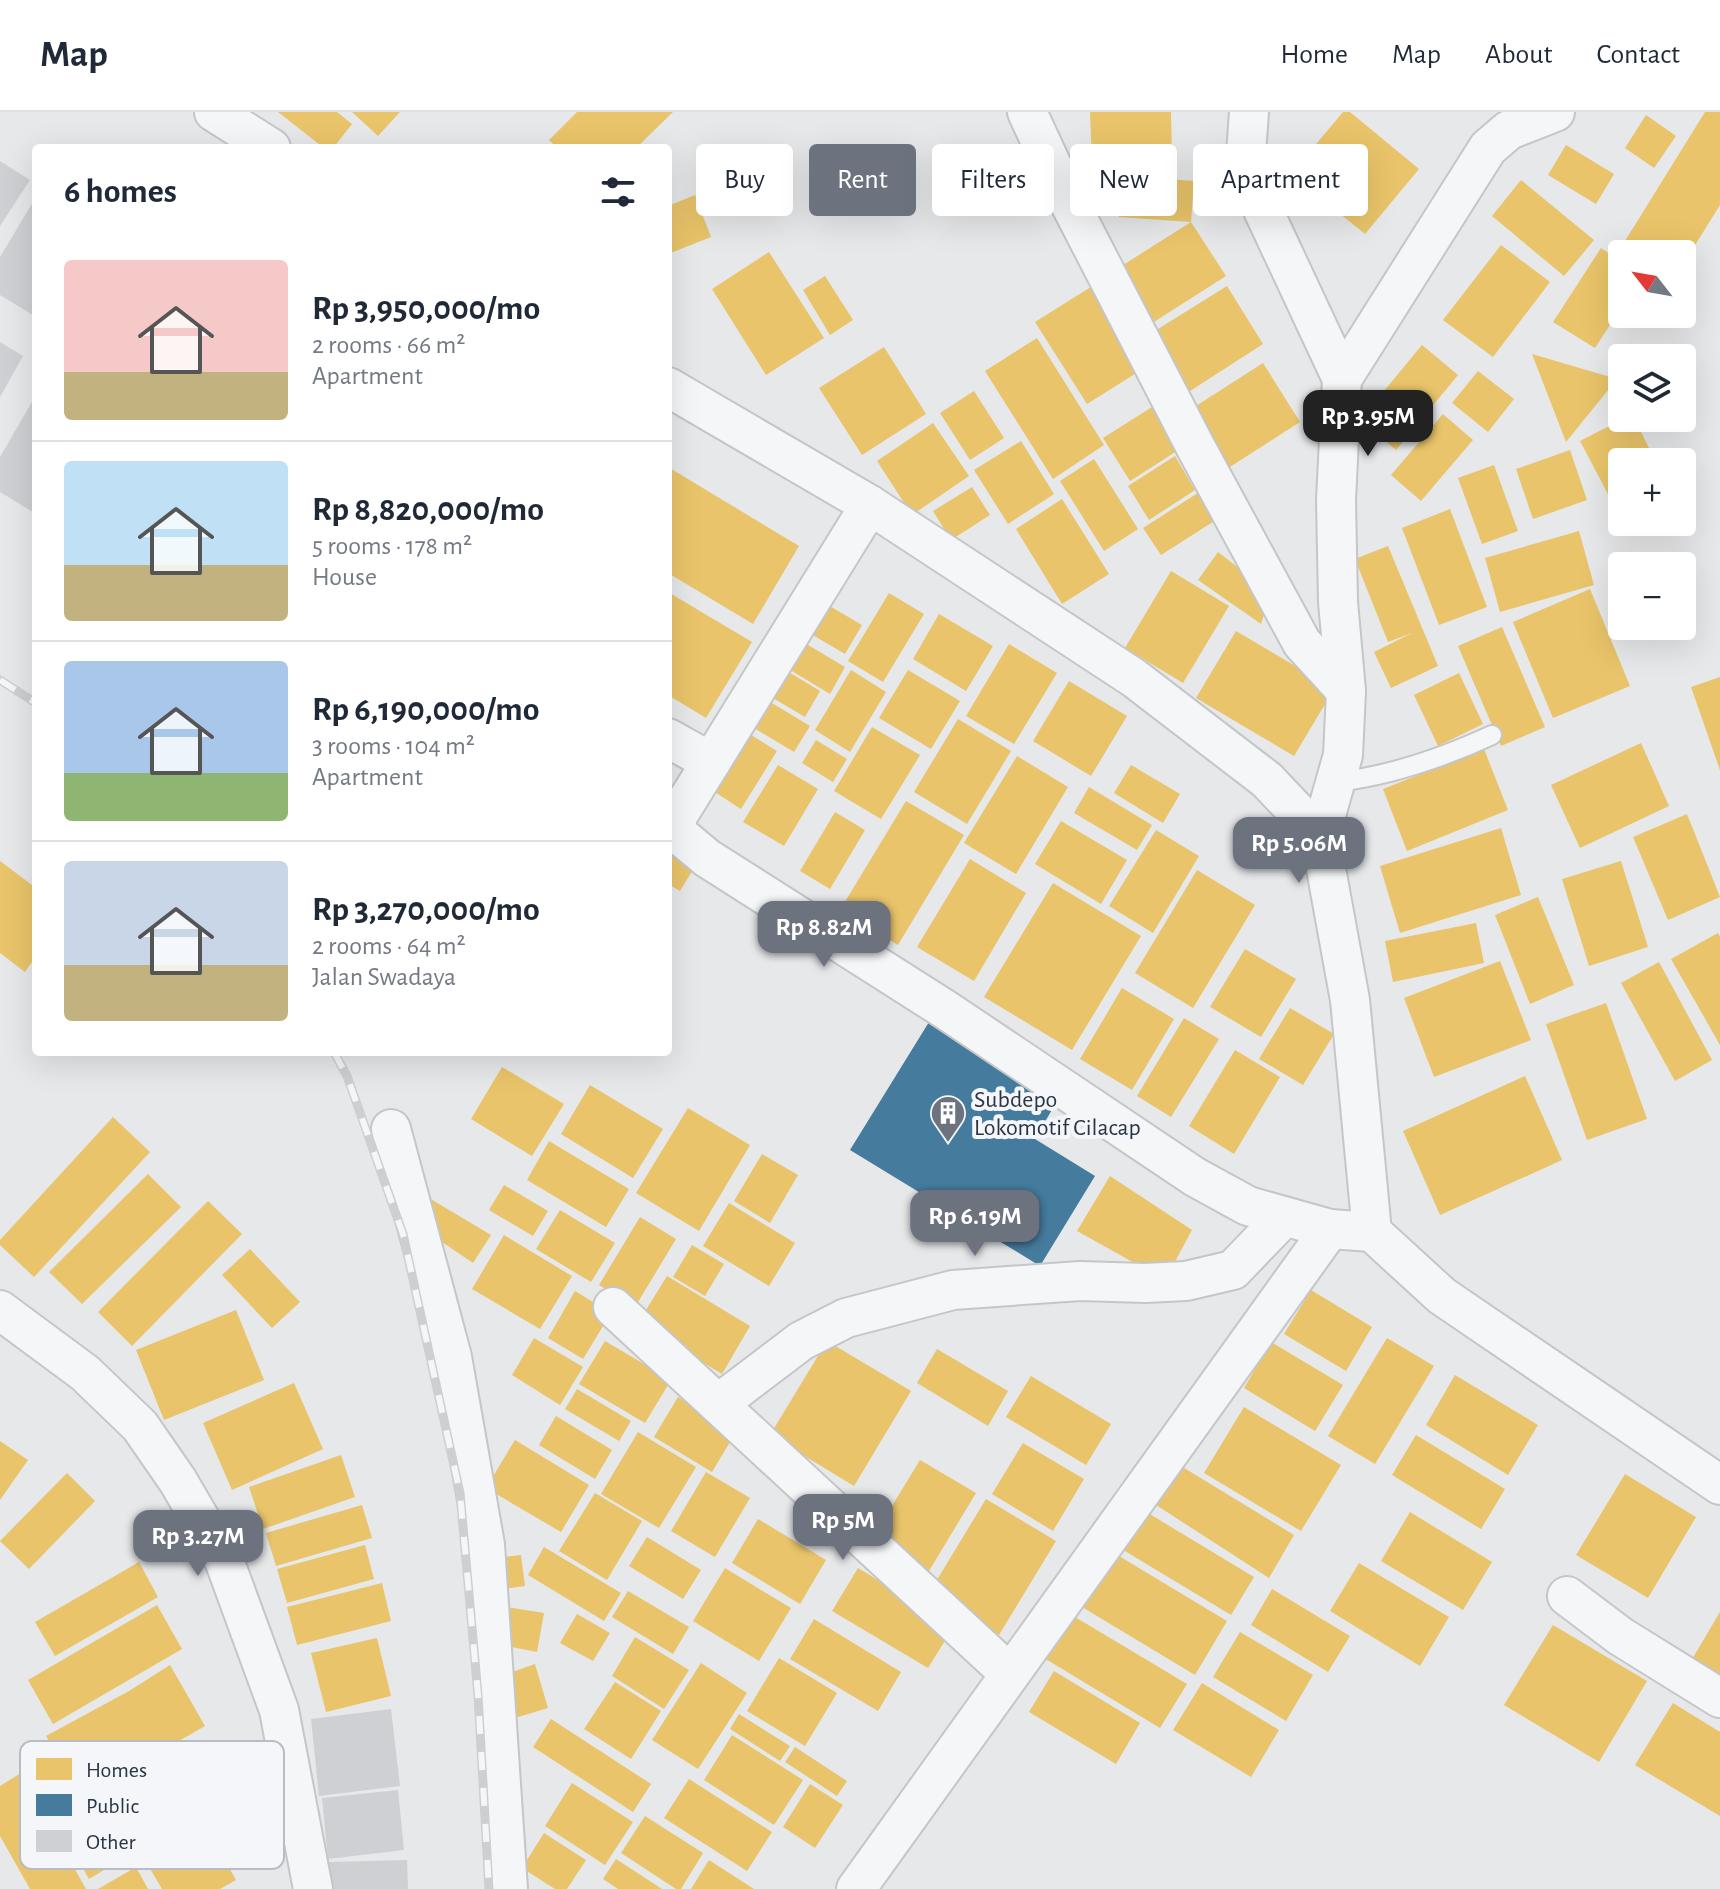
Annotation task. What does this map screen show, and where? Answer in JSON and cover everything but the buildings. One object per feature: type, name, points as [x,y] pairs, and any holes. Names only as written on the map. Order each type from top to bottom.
[{"type":"street","points":[[214,112],[265,144]]},
{"type":"street","points":[[1027,112],[1195,446],[1302,643],[1346,691]]},
{"type":"street","points":[[1249,112],[1246,154],[1263,210],[1342,379],[1336,500],[1338,602],[1346,691],[1343,755],[1320,836],[1350,1000],[1372,1232]]},
{"type":"street","points":[[1342,379],[1488,148],[1496,121],[1555,112]]},
{"type":"street","points":[[672,389],[870,505],[1134,678],[1267,780],[1320,836]]},
{"type":"street","points":[[870,505],[677,817],[677,833],[707,858],[946,1010],[1195,1177],[1248,1206],[1330,1229],[1372,1232],[1442,1296],[1720,1485]]},
{"type":"street","points":[[672,740],[711,762]]},
{"type":"street","points":[[391,1129],[452,1357],[485,1545],[508,1889]]},
{"type":"street","points":[[718,1404],[801,1341],[846,1318],[953,1290],[1080,1281],[1186,1281],[1233,1270],[1284,1217]]},
{"type":"street","points":[[856,1889],[1330,1229]]},
{"type":"street","points":[[613,1307],[1010,1674]]},
{"type":"street","points":[[0,1310],[85,1373],[140,1426],[178,1481],[224,1560],[279,1710],[313,1889]]},
{"type":"street","points":[[1567,1596],[1620,1636],[1720,1698]]},
{"type":"lane","points":[[1336,782],[1372,778],[1454,752],[1492,735]]},
{"type":"railway","points":[[0,680],[32,700]]},
{"type":"railway","points":[[336,1056],[347,1076],[403,1234],[460,1493],[478,1695],[489,1889]]},
{"type":"place","name":"Subdepo Lokomotif Cilacap","points":[[948,1144]]}]
